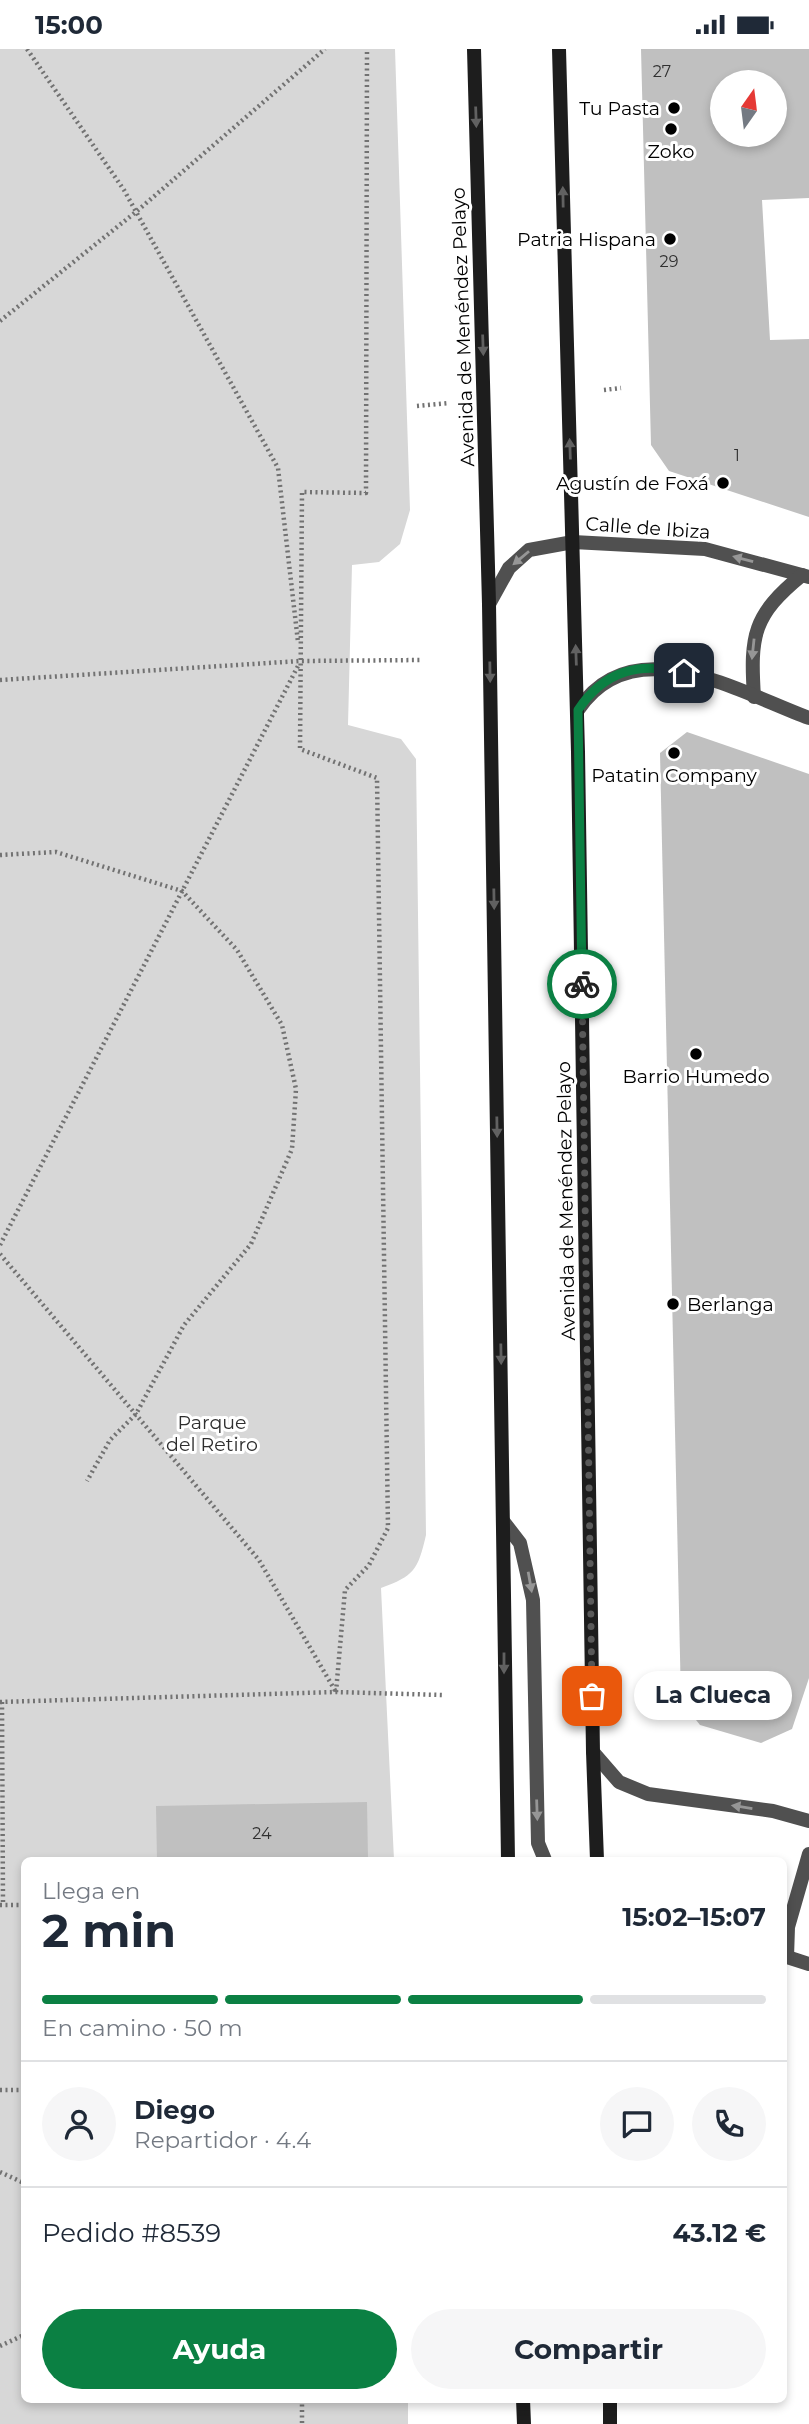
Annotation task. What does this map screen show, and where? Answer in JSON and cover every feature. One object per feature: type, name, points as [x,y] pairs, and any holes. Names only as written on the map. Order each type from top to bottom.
[{"type":"main road","name":"Avenida de Menéndez Pelayo","points":[[474,49],[489,604],[508,1857]]},
{"type":"main road","name":"Avenida de Menéndez Pelayo","points":[[559,49],[578,710],[593,1752],[597,1857]]},
{"type":"main road","points":[[523,2403],[524,2424]]},
{"type":"main road","points":[[610,2403],[610,2424]]},
{"type":"street","name":"Avenida de Menéndez Pelayo","points":[[489,604],[509,568],[529,550],[573,542]]},
{"type":"street","name":"Calle de Ibiza","points":[[573,542],[705,549],[806,576]]},
{"type":"street","name":"Calle de Ibiza","points":[[754,697],[752,666],[756,628],[774,599],[806,576]]},
{"type":"street","points":[[578,710],[599,684],[616,674],[636,670],[669,669],[754,697],[809,719]]},
{"type":"street","points":[[503,1521],[520,1543],[533,1600],[538,1843],[544,1857]]},
{"type":"street","points":[[593,1752],[618,1782],[648,1794],[741,1806],[809,1821]]},
{"type":"street","points":[[787,1942],[788,1927],[809,1854]]},
{"type":"street","points":[[787,1956],[809,1964]]},
{"type":"path","points":[[0,1245],[300,661],[278,468],[137,211],[27,49]]},
{"type":"path","points":[[0,321],[137,211],[325,49]]},
{"type":"path","points":[[336,1692],[345,1590],[369,1565],[388,1528],[377,778],[300,749],[302,492],[366,493],[367,49]]},
{"type":"path","points":[[0,680],[300,661],[422,660]]},
{"type":"path","points":[[0,855],[56,852],[182,891],[237,950],[282,1025],[296,1089],[292,1149],[251,1244],[184,1325],[136,1414],[110,1440],[87,1481]]},
{"type":"path","points":[[0,1254],[259,1560],[336,1692]]},
{"type":"path","points":[[21,1905],[2,1905],[1,1702],[336,1692],[442,1695]]},
{"type":"path","points":[[0,2090],[21,2090]]},
{"type":"path","points":[[0,2172],[21,2182]]},
{"type":"path","points":[[0,2347],[21,2336]]},
{"type":"path","points":[[302,2403],[302,2424]]},
{"type":"green space","name":"Parque del Retiro","points":[[0,49],[395,49],[410,510],[400,544],[379,562],[352,565],[348,725],[401,739],[416,759],[426,1535],[413,1570],[401,1580],[381,1588],[394,1857],[21,1857],[21,2403],[408,2403],[408,2424],[0,2424]]},
{"type":"building","points":[[641,49],[809,49],[809,198],[762,200],[770,340],[809,339],[809,517],[669,471],[651,445]]},
{"type":"building","points":[[687,732],[809,774],[809,1678],[792,1729],[761,1743],[700,1725],[681,1701],[660,753]]},
{"type":"building","points":[[367,1802],[368,1857],[157,1857],[156,1806]]},
{"type":"way so far","points":[[582,984],[592,1696]]},
{"type":"place","name":"Tu Pasta","points":[[674,108]]},
{"type":"place","name":"Zoko","points":[[671,129]]},
{"type":"place","name":"Patria Hispana","points":[[670,239]]},
{"type":"place","name":"Agustín de Foxá","points":[[723,483]]},
{"type":"place","name":"Patatin Company","points":[[674,753]]},
{"type":"place","name":"Barrio Humedo","points":[[696,1054]]},
{"type":"place","name":"Berlanga","points":[[673,1304]]},
{"type":"place","name":"La Clueca","points":[[592,1696]]},
{"type":"route","points":[[582,984],[578,710],[599,684],[616,674],[653,668],[684,673]]}]
